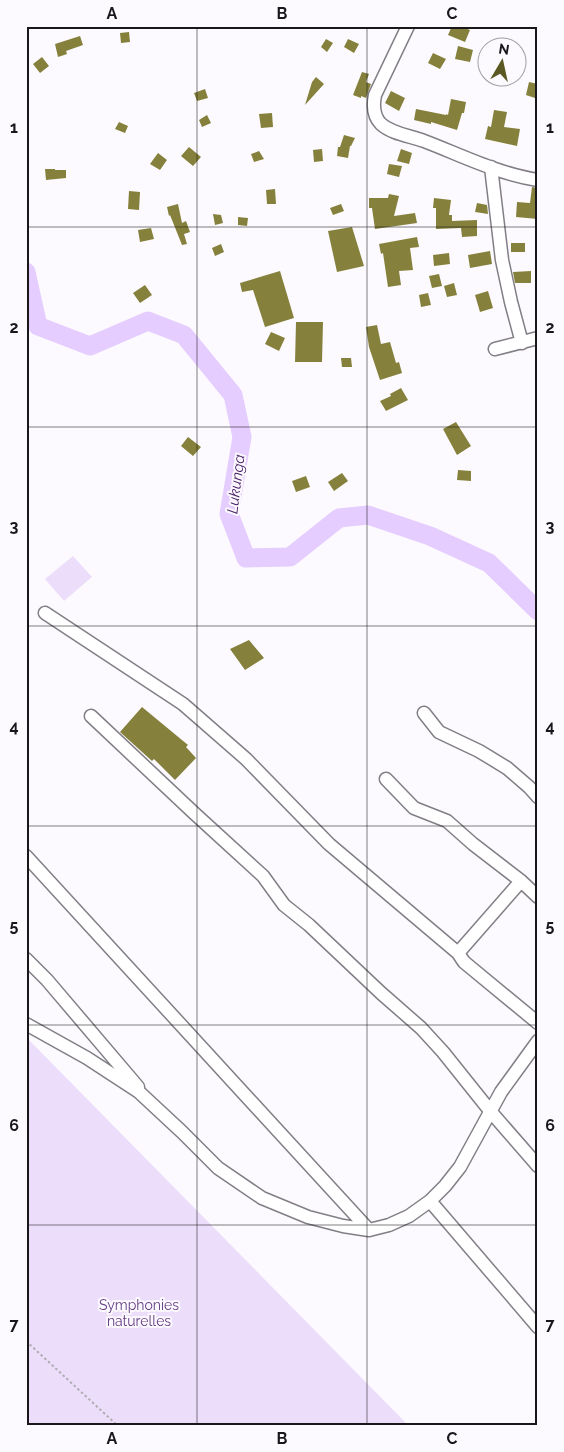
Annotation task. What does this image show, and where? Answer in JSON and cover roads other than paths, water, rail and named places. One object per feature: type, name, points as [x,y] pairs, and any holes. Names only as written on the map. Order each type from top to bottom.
[{"type":"street","points":[[408,26],[375,95],[374,105],[378,120],[382,126],[420,139],[491,168],[524,178],[538,180]]},
{"type":"street","points":[[491,168],[502,260],[522,342]]},
{"type":"street","points":[[495,349],[538,338]]},
{"type":"street","points":[[45,613],[183,704],[246,759],[329,844],[458,953],[464,962],[538,1023]]},
{"type":"street","points":[[424,713],[439,732],[479,751],[507,768],[538,797]]},
{"type":"street","points":[[92,716],[174,795],[263,876],[284,905],[421,1028],[538,1166]]},
{"type":"street","points":[[386,780],[414,808],[447,821],[538,897]]},
{"type":"street","points":[[26,856],[369,1230]]},
{"type":"street","points":[[458,953],[521,881]]},
{"type":"street","points":[[26,959],[47,980],[156,1108]]},
{"type":"street","points":[[26,1024],[87,1058],[139,1092],[218,1168],[262,1198],[308,1216],[343,1226],[369,1230],[390,1225],[409,1216],[430,1201],[445,1186],[460,1167],[500,1092],[538,1041]]},
{"type":"street","points":[[430,1201],[538,1328]]},
{"type":"waterway","name":"Lukunga","points":[[26,272],[38,326],[90,346],[148,321],[184,335],[233,395],[242,437],[229,514],[246,558],[290,557],[339,518],[368,515],[430,536],[489,563],[538,611]]},
{"type":"park label","name":"Symphonies naturelles","points":[[139,1314]]}]
